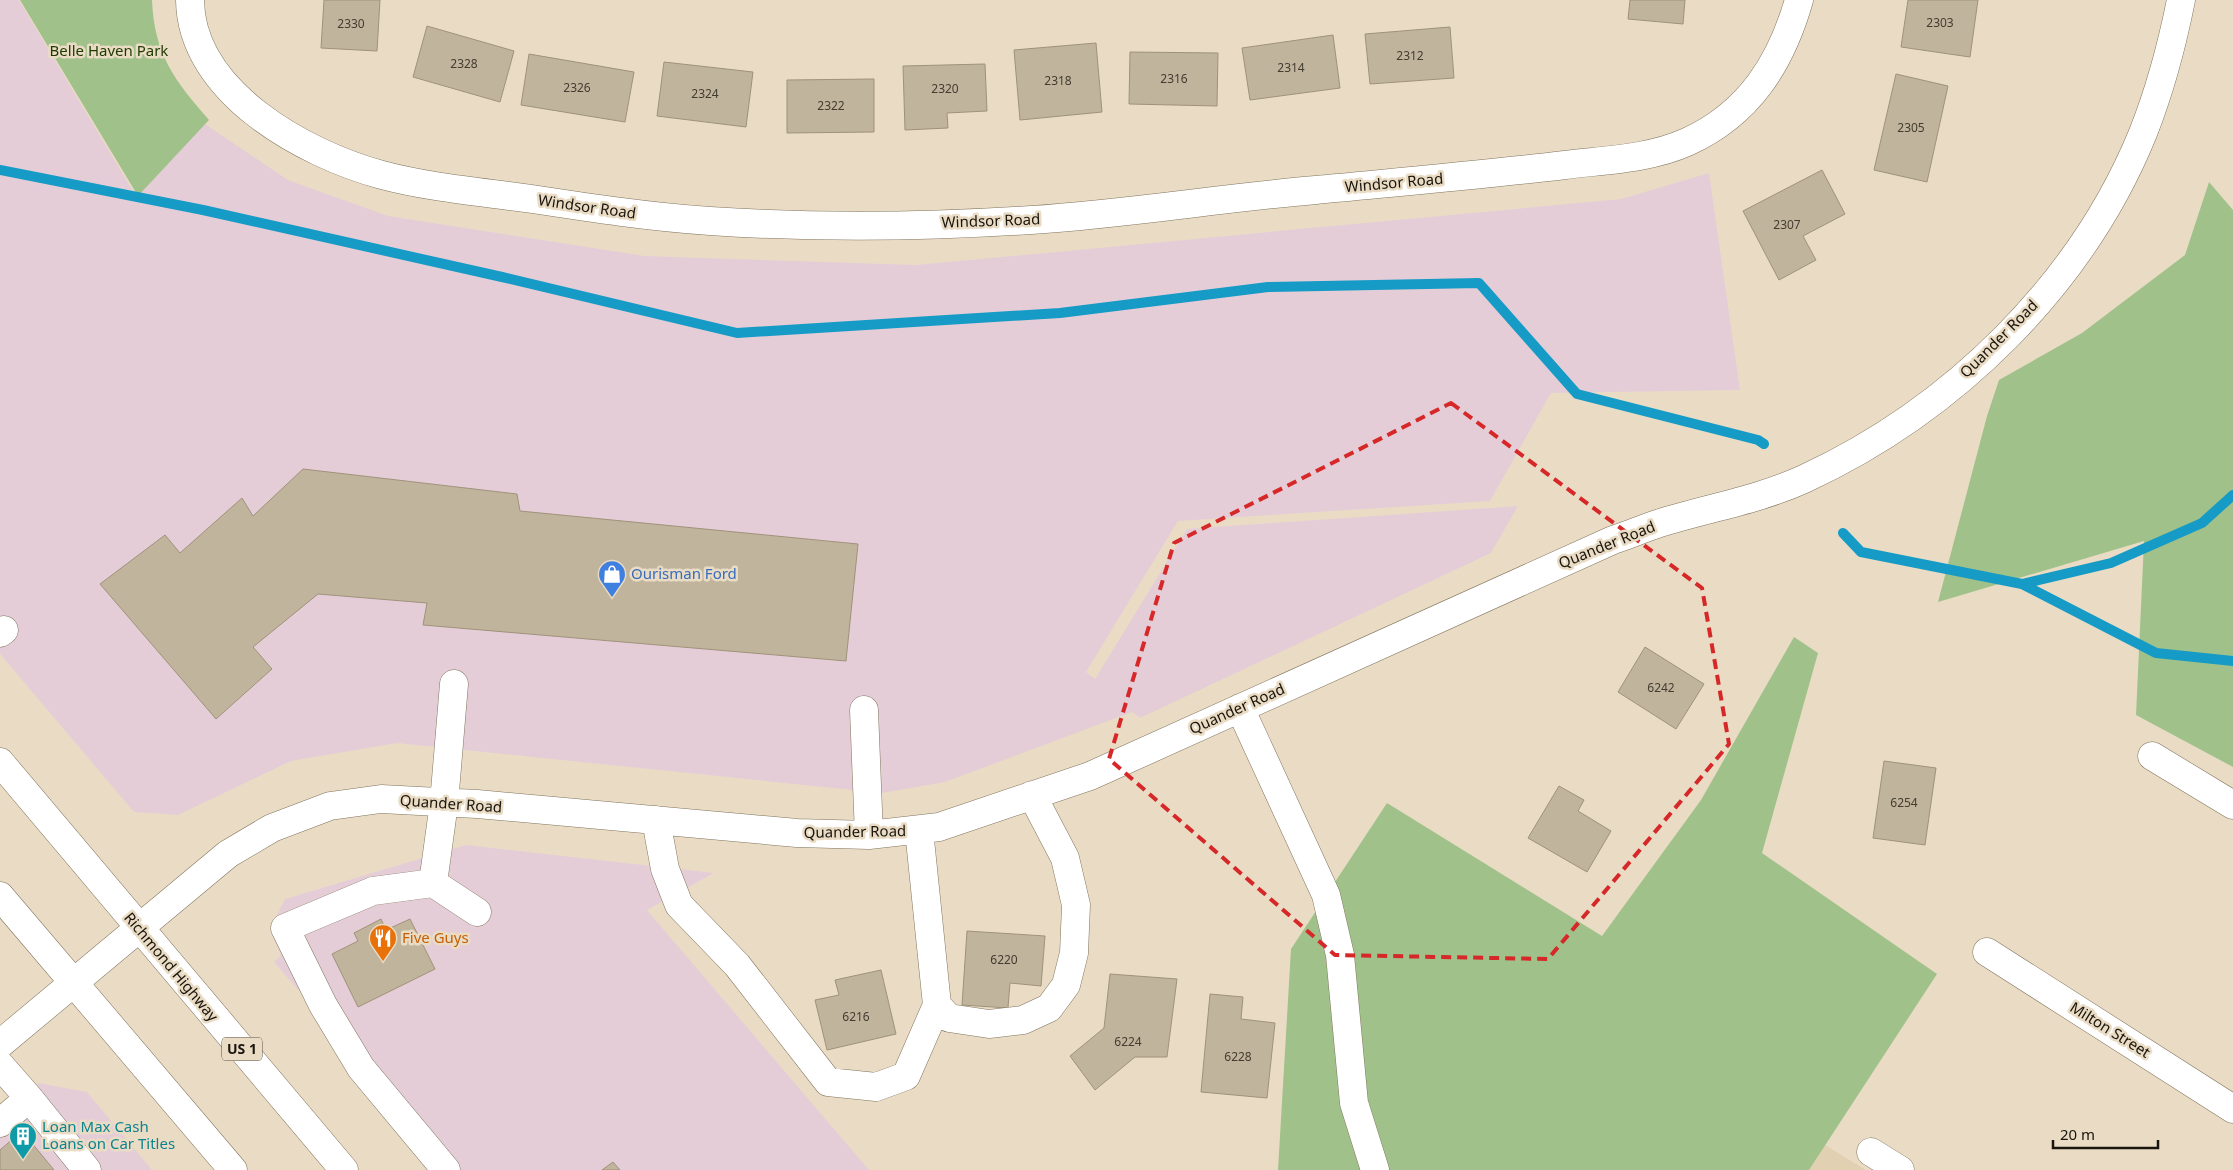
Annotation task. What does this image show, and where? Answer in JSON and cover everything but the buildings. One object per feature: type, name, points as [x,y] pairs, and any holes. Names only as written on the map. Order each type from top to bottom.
[{"type":"main road","name":"Windsor Road","points":[[190,0],[190,14],[199,46],[213,69],[249,108],[285,133],[337,159],[380,174],[418,182],[619,212],[705,221],[825,226],[1033,220],[1298,191],[1498,173],[1651,154],[1686,142],[1718,124],[1749,98],[1773,67],[1788,36],[1799,0]]},
{"type":"main road","name":"Quander Road","points":[[0,1044],[228,854],[272,828],[330,806],[381,799],[444,802],[796,833],[869,835],[939,827],[1090,776],[1613,540],[1660,523],[1767,494],[1803,479],[1842,460],[1922,410],[1983,360],[2054,284],[2104,212],[2142,134],[2169,58],[2181,0]]},
{"type":"main road","points":[[433,883],[444,802],[454,684]]},
{"type":"main road","points":[[1240,708],[1326,895],[1340,956],[1354,1103],[1375,1170]]},
{"type":"main road","points":[[864,710],[869,835]]},
{"type":"main road","points":[[2152,756],[2233,806]]},
{"type":"main road","name":"Richmond Highway","points":[[0,762],[344,1170]]},
{"type":"main road","points":[[937,1005],[949,1018],[989,1024],[1023,1020],[1049,1008],[1066,985],[1074,953],[1076,905],[1065,858],[1032,795]]},
{"type":"main road","points":[[656,820],[666,870],[678,905],[737,966],[828,1082],[876,1087],[906,1076],[937,1005],[918,830]]},
{"type":"main road","points":[[444,1169],[360,1068],[323,1005],[285,928],[373,891],[433,883],[477,912]]},
{"type":"main road","points":[[0,896],[233,1170]]},
{"type":"main road","name":"Milton Street","points":[[1987,952],[2233,1109]]},
{"type":"main road","points":[[0,1065],[87,1170]]},
{"type":"main road","points":[[0,1122],[29,1098]]},
{"type":"main road","points":[[1871,1152],[1900,1170]]},
{"type":"highlighted area","points":[[1451,403],[1702,588],[1729,744],[1548,959],[1335,955],[1109,759],[1174,543]]},
{"type":"shaded area","points":[[0,0],[19,0],[136,196],[199,120],[288,180],[388,216],[645,256],[916,265],[1621,199],[1709,173],[1740,390],[1551,393],[1490,501],[1178,521],[1086,672],[1095,679],[1187,529],[1518,506],[1491,553],[1140,718],[1132,712],[945,782],[882,793],[397,743],[291,761],[178,815],[134,812],[0,654]]},
{"type":"shaded area","points":[[466,845],[714,873],[647,910],[869,1170],[455,1170],[274,962],[281,955],[270,930],[285,899]]},
{"type":"shaded area","points":[[38,1083],[87,1092],[152,1170],[0,1170],[0,1117]]},
{"type":"shaded area","points":[[1825,1145],[1866,1170],[1809,1170]]},
{"type":"green space","name":"Belle Haven Park","points":[[20,0],[152,0],[157,36],[168,66],[209,120],[138,196]]},
{"type":"green space","points":[[2209,182],[2233,210],[2233,767],[2136,715],[2144,541],[1938,602],[1987,416],[1999,380],[2082,333],[2185,255]]},
{"type":"green space","points":[[1794,637],[1818,653],[1762,853],[1937,974],[1809,1170],[1278,1170],[1291,949],[1387,803],[1602,936],[1701,800]]},
{"type":"waterway","points":[[0,170],[203,210],[502,277],[737,333],[1060,313],[1268,287],[1479,283],[1577,394],[1758,440],[1764,444]]},
{"type":"waterway","points":[[1843,533],[1861,552],[2022,584],[2111,563],[2202,523],[2233,495]]},
{"type":"waterway","points":[[2022,584],[2156,653],[2233,661]]},
{"type":"place","name":"Ourisman Ford","points":[[612,598]]},
{"type":"place","name":"Five Guys","points":[[383,962]]},
{"type":"place","name":"Loan Max Cash Loans on Car Titles","points":[[23,1160]]}]
